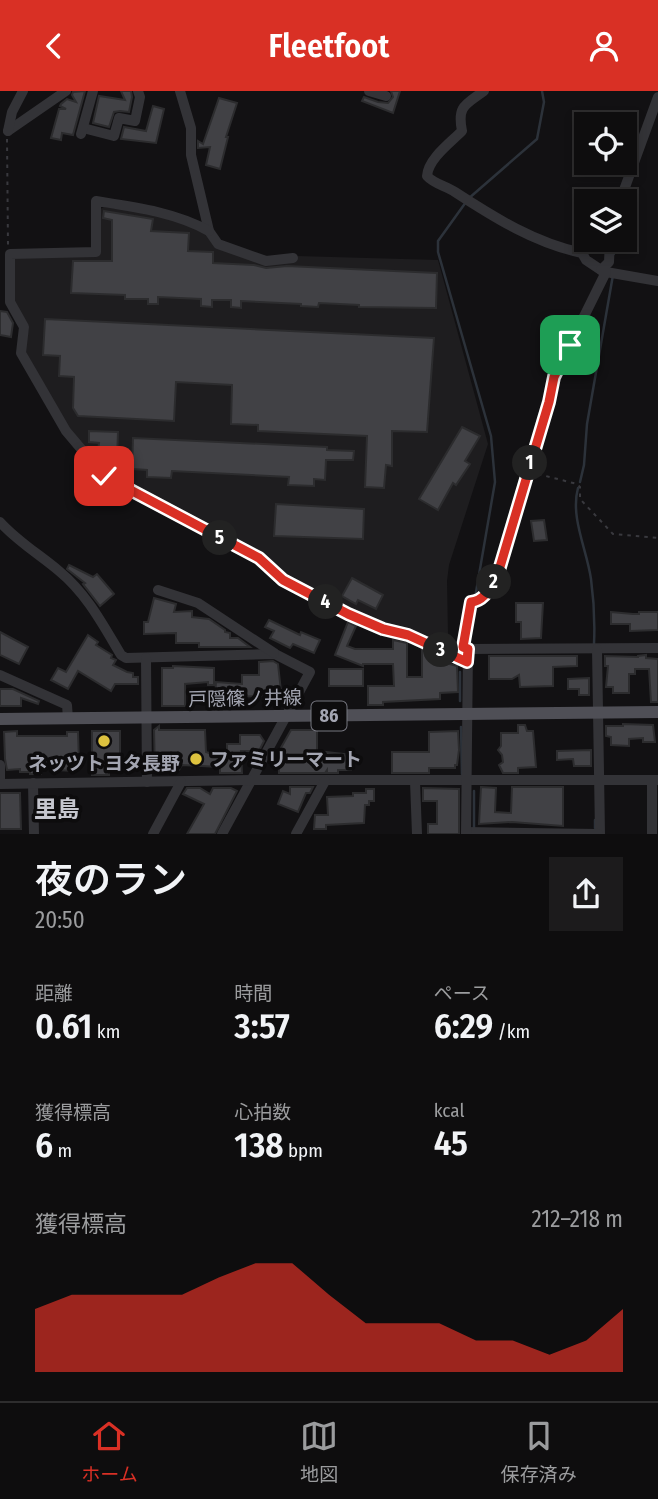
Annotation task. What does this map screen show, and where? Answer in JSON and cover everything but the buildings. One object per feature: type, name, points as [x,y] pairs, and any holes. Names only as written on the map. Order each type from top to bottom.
[{"type":"main road","name":"戸隠篠ノ井線","points":[[0,719],[658,712]]},
{"type":"street","points":[[4,128],[23,91]]},
{"type":"street","points":[[4,128],[66,91]]},
{"type":"street","points":[[93,91],[82,131],[114,136],[119,118],[135,121],[140,97],[138,91]]},
{"type":"street","points":[[180,91],[191,128],[191,155],[209,231],[218,244],[267,261],[293,257]]},
{"type":"street","points":[[369,91],[386,96]]},
{"type":"street","points":[[484,91],[462,108],[459,120],[462,131],[435,159],[427,171],[427,176],[535,239],[582,253],[586,260],[603,271],[658,281]]},
{"type":"street","points":[[624,189],[658,97]]},
{"type":"street","points":[[209,231],[194,223],[152,210],[96,201],[96,252],[10,254],[5,285],[10,302],[24,327],[21,353],[65,431],[104,476],[259,558],[283,580],[383,629],[408,635],[467,662]]},
{"type":"street","points":[[609,252],[609,262],[554,377],[497,577],[478,602],[471,602],[463,647],[658,648]]},
{"type":"street","points":[[0,522],[79,590],[121,655],[126,658],[275,654]]},
{"type":"street","points":[[158,590],[198,603],[275,654],[310,672],[222,834]]},
{"type":"street","points":[[468,649],[466,833],[599,834],[597,649]]},
{"type":"street","points":[[146,658],[147,782]]},
{"type":"street","points":[[0,675],[67,705],[68,719]]},
{"type":"street","points":[[0,765],[0,784],[251,779],[655,780],[655,834]]},
{"type":"street","points":[[296,834],[325,781]]},
{"type":"street","points":[[415,781],[416,834]]},
{"type":"street","points":[[153,834],[181,782]]},
{"type":"street","points":[[33,783],[34,834]]},
{"type":"path","points":[[4,128],[10,254]]},
{"type":"path","points":[[527,472],[577,484],[580,487],[580,499],[613,534],[658,538]]},
{"type":"shaded area","points":[[104,207],[148,212],[207,231],[217,246],[266,262],[297,256],[438,260],[488,444],[449,565],[448,634],[445,640],[440,642],[352,611],[290,577],[265,554],[102,469],[68,429],[25,350],[29,326],[13,303],[13,260],[16,256],[100,255],[100,209]]},
{"type":"waterway","points":[[468,199],[537,139],[544,102],[542,91]]},
{"type":"waterway","points":[[466,202],[438,241],[438,252],[491,436],[495,482],[475,598]]},
{"type":"waterway","points":[[580,482],[587,424],[613,275]]},
{"type":"waterway","points":[[578,488],[576,510],[591,579],[594,644]]},
{"type":"waterway","points":[[460,672],[460,701]]},
{"type":"waterway","points":[[461,727],[462,774]]},
{"type":"waterway","points":[[474,791],[474,829]]},
{"type":"waterway","points":[[595,820],[595,828]]},
{"type":"place","name":"ネッツトヨタ長野","points":[[104,741]]},
{"type":"place","name":"ファミリーマート","points":[[196,759]]},
{"type":"district","name":"里島","points":[[57,809]]},
{"type":"route","points":[[104,476],[259,558],[283,580],[348,614],[383,629],[408,635],[467,662],[468,649],[463,647],[471,602],[478,602],[497,577],[554,377],[570,345]]}]
